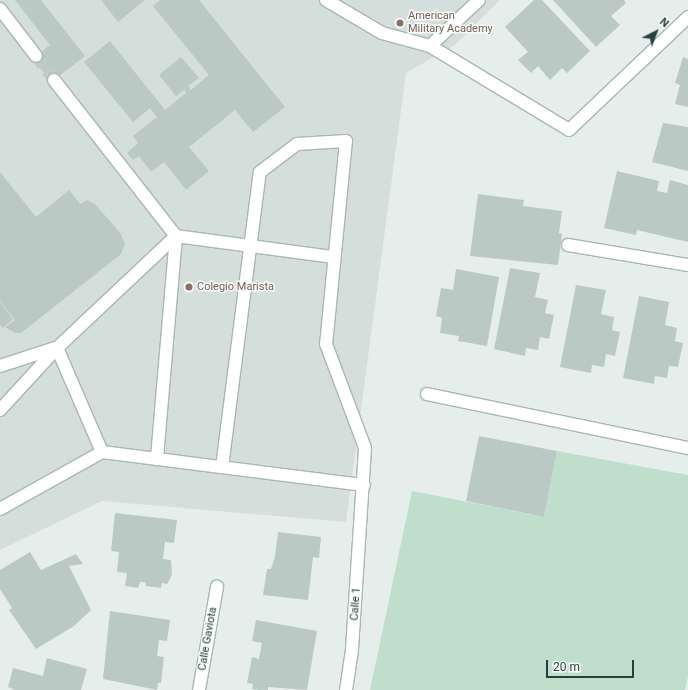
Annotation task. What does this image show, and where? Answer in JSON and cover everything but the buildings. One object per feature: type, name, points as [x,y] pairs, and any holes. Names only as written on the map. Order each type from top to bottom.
[{"type":"street","points":[[326,0],[382,33],[430,46],[569,130],[688,17]]},
{"type":"street","points":[[430,46],[479,0]]},
{"type":"street","points":[[0,9],[36,56]]},
{"type":"street","points":[[54,80],[176,236],[157,459]]},
{"type":"street","name":"Calle 1","points":[[251,246],[260,172],[297,144],[346,141],[326,344],[365,448],[362,518],[352,650],[346,690]]},
{"type":"street","points":[[176,236],[334,257]]},
{"type":"street","points":[[0,410],[56,348],[176,236]]},
{"type":"street","points":[[568,245],[688,265]]},
{"type":"street","points":[[222,467],[251,246]]},
{"type":"street","points":[[0,366],[56,348]]},
{"type":"street","points":[[56,348],[102,452]]},
{"type":"street","points":[[427,394],[688,448]]},
{"type":"street","points":[[0,509],[102,452],[364,485]]},
{"type":"street","name":"Calle Gaviota","points":[[199,690],[217,588]]},
{"type":"shaded area","name":"Colegio Marista","points":[[0,0],[500,0],[455,45],[406,73],[346,522],[102,501],[0,550]]},
{"type":"green space","points":[[557,451],[688,475],[688,676],[685,690],[370,690],[412,491],[544,517]]},
{"type":"tunnel","points":[[36,56],[54,80]]},
{"type":"place","name":"American Military Academy","points":[[400,23]]},
{"type":"place","name":"Colegio Marista","points":[[189,287]]}]
